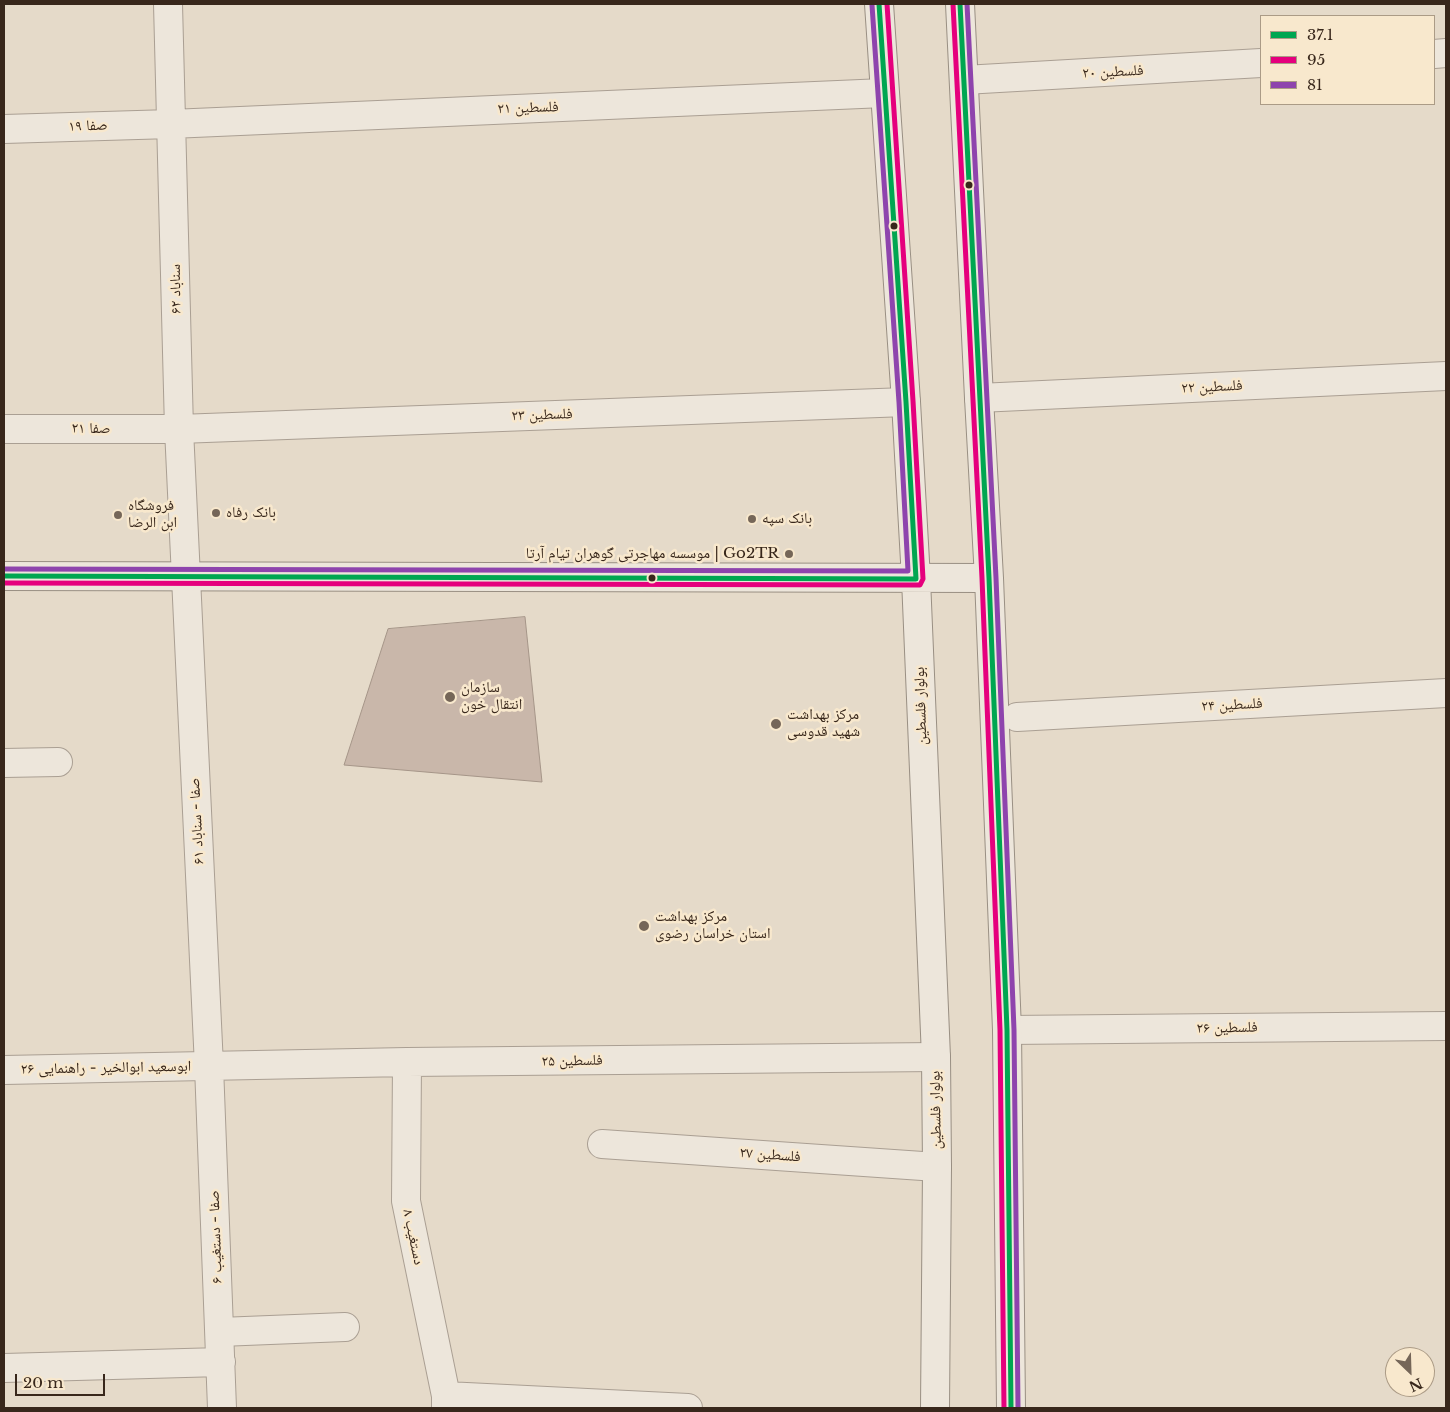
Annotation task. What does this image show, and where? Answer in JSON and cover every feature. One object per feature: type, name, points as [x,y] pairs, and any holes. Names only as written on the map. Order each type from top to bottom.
[{"type":"street","name":"سناباد ۶۲","points":[[168,4],[179,428],[186,575]]},
{"type":"street","name":"بولوار فلسطین","points":[[879,4],[916,579],[936,1057],[935,1408]]},
{"type":"street","points":[[960,4],[989,578],[1007,1030],[1011,1408]]},
{"type":"street","name":"فلسطین ۲۰","points":[[964,80],[1260,63]]},
{"type":"street","name":"فلسطین ۲۱","points":[[171,124],[884,93]]},
{"type":"street","name":"صفا ۱۹","points":[[4,129],[171,124]]},
{"type":"street","name":"فلسطین ۲۲","points":[[979,398],[1446,376]]},
{"type":"street","name":"فلسطین ۲۳","points":[[179,428],[906,402]]},
{"type":"street","name":"صفا ۲۱","points":[[4,429],[179,428]]},
{"type":"street","name":"صفا - سناباد ۶۱","points":[[186,575],[209,1066]]},
{"type":"street","points":[[4,576],[989,578]]},
{"type":"street","name":"فلسطین ۲۴","points":[[1018,717],[1446,693]]},
{"type":"street","points":[[4,763],[58,762]]},
{"type":"street","name":"فلسطین ۲۶","points":[[1007,1030],[1446,1026]]},
{"type":"street","name":"فلسطین ۲۵","points":[[209,1066],[406,1062],[936,1057]]},
{"type":"street","name":"دستغیب ۸","points":[[406,1062],[406,1201],[446,1402]]},
{"type":"street","name":"ابوسعید ابوالخیر - راهنمایی ۲۶","points":[[4,1070],[209,1066]]},
{"type":"street","name":"صفا - دستغیب ۶","points":[[209,1066],[222,1408]]},
{"type":"street","name":"فلسطین ۲۷","points":[[602,1144],[937,1167]]},
{"type":"street","points":[[220,1332],[345,1327]]},
{"type":"street","points":[[4,1368],[221,1362]]},
{"type":"street","points":[[446,1402],[688,1408]]},
{"type":"building","name":"سازمان انتقال خون","points":[[525,617],[542,782],[344,765],[388,629]]},
{"type":"transit line","name":"37.1","points":[[4,576],[916,579],[879,4]]},
{"type":"transit line","name":"95","points":[[4,583],[920,585],[923,579],[913,401],[887,4]]},
{"type":"transit line","name":"95","points":[[953,4],[982,578],[1000,1030],[1004,1408]]},
{"type":"transit line","name":"37.1","points":[[960,4],[989,578],[1007,1030],[1011,1408]]},
{"type":"transit line","name":"81","points":[[967,4],[996,578],[1014,1030],[1018,1408]]},
{"type":"transit line","name":"81","points":[[4,569],[908,571],[899,402],[872,5]]},
{"type":"place","name":"بانک رفاه","points":[[216,513]]},
{"type":"place","name":"فروشگاه ابن الرضا","points":[[118,515]]},
{"type":"place","name":"بانک سپه","points":[[752,519]]},
{"type":"place","name":"موسسه مهاجرتی گوهران تیام آرتا | Go2TR","points":[[789,554]]},
{"type":"place","name":"سازمان انتقال خون","points":[[450,697]]},
{"type":"place","name":"مرکز بهداشت شهید قدوسی","points":[[776,724]]},
{"type":"place","name":"مرکز بهداشت استان خراسان رضوی","points":[[644,926]]}]
